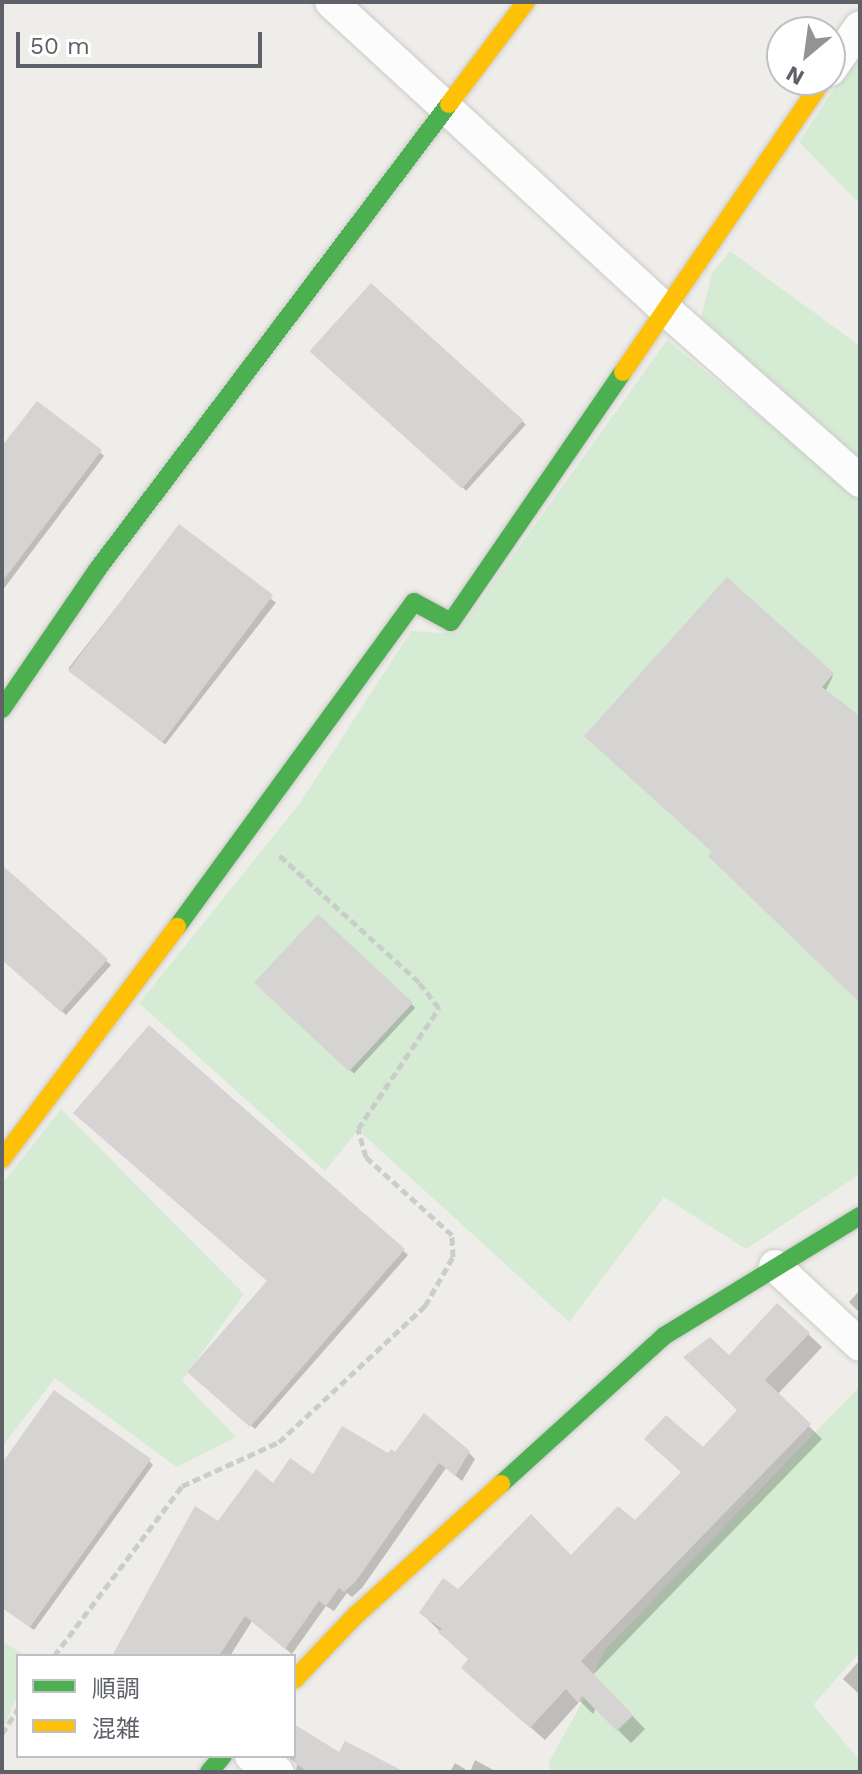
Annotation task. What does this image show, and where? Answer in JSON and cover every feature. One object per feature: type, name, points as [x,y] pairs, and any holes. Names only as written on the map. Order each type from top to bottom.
[{"type":"street","points":[[331,2],[666,310],[860,481]]},
{"type":"street","points":[[2,709],[14,666],[97,570],[526,2]]},
{"type":"street","points":[[846,47],[860,27]]},
{"type":"street","points":[[2,1159],[251,829],[414,602],[451,622],[812,96]]},
{"type":"street","points":[[296,1678],[355,1616],[664,1336],[860,1216]]},
{"type":"street","points":[[775,1266],[860,1345]]},
{"type":"street","points":[[254,1758],[278,1772]]},
{"type":"path","points":[[56,1654],[182,1486],[279,1442],[425,1306],[453,1257],[452,1235],[366,1157],[358,1129],[439,1008],[419,982],[251,829]]},
{"type":"path","points":[[2,1734],[16,1711]]},
{"type":"green space","points":[[860,50],[860,204],[799,142],[830,96],[846,96],[846,71]]},
{"type":"green space","points":[[730,251],[860,346],[860,462],[701,317],[712,273]]},
{"type":"green space","points":[[667,340],[860,498],[860,1174],[746,1249],[664,1197],[569,1322],[358,1130],[325,1171],[139,1003],[300,803],[411,631],[457,634]]},
{"type":"green space","points":[[61,1109],[244,1294],[182,1381],[236,1437],[177,1467],[55,1378],[2,1447],[2,1184]]},
{"type":"green space","points":[[860,1386],[860,1652],[813,1705],[860,1761],[860,1772],[551,1772],[549,1762],[586,1695],[603,1652]]},
{"type":"green space","points":[[2,1641],[23,1654],[16,1654],[16,1700],[2,1731]]},
{"type":"building","points":[[371,283],[523,420],[462,489],[309,351]]},
{"type":"building","points":[[37,401],[102,450],[2,582],[2,446]]},
{"type":"building","points":[[179,524],[273,595],[163,742],[68,671]]},
{"type":"building","points":[[727,577],[834,673],[822,687],[860,716],[860,1003],[708,856],[712,852],[584,736]]},
{"type":"building","points":[[2,865],[108,959],[61,1012],[2,960]]},
{"type":"building","points":[[318,914],[413,1003],[349,1071],[254,983]]},
{"type":"building","points":[[149,1025],[405,1249],[250,1427],[187,1372],[267,1281],[73,1113]]},
{"type":"building","points":[[777,1303],[810,1333],[765,1380],[811,1424],[581,1661],[633,1715],[617,1731],[582,1696],[578,1703],[566,1689],[530,1728],[461,1668],[468,1659],[438,1632],[442,1629],[419,1613],[443,1578],[458,1589],[531,1514],[571,1555],[618,1506],[635,1520],[681,1472],[644,1439],[666,1415],[703,1447],[737,1410],[683,1357],[710,1337],[729,1355]]},
{"type":"building","points":[[54,1390],[151,1459],[30,1627],[2,1608],[2,1463]]},
{"type":"building","points":[[424,1413],[470,1451],[455,1476],[439,1463],[356,1581],[344,1592],[339,1588],[326,1606],[319,1601],[285,1649],[245,1616],[220,1654],[113,1654],[195,1506],[218,1521],[256,1469],[273,1483],[290,1458],[313,1474],[342,1426],[388,1453],[391,1449],[395,1452]]},
{"type":"building","points":[[296,1725],[339,1752],[345,1741],[405,1772],[308,1772],[294,1762]]},
{"type":"traffic: fast","points":[[2,709],[97,570],[449,104]]},
{"type":"traffic: fast","points":[[177,927],[414,602],[451,622],[623,372]]},
{"type":"traffic: fast","points":[[501,1484],[664,1336],[860,1216]]},
{"type":"traffic: fast","points":[[209,1772],[221,1758]]},
{"type":"traffic: slow","points":[[449,104],[526,2]]},
{"type":"traffic: slow","points":[[623,372],[812,96]]},
{"type":"traffic: slow","points":[[2,1159],[177,927]]},
{"type":"traffic: slow","points":[[296,1678],[355,1616],[501,1484]]}]
